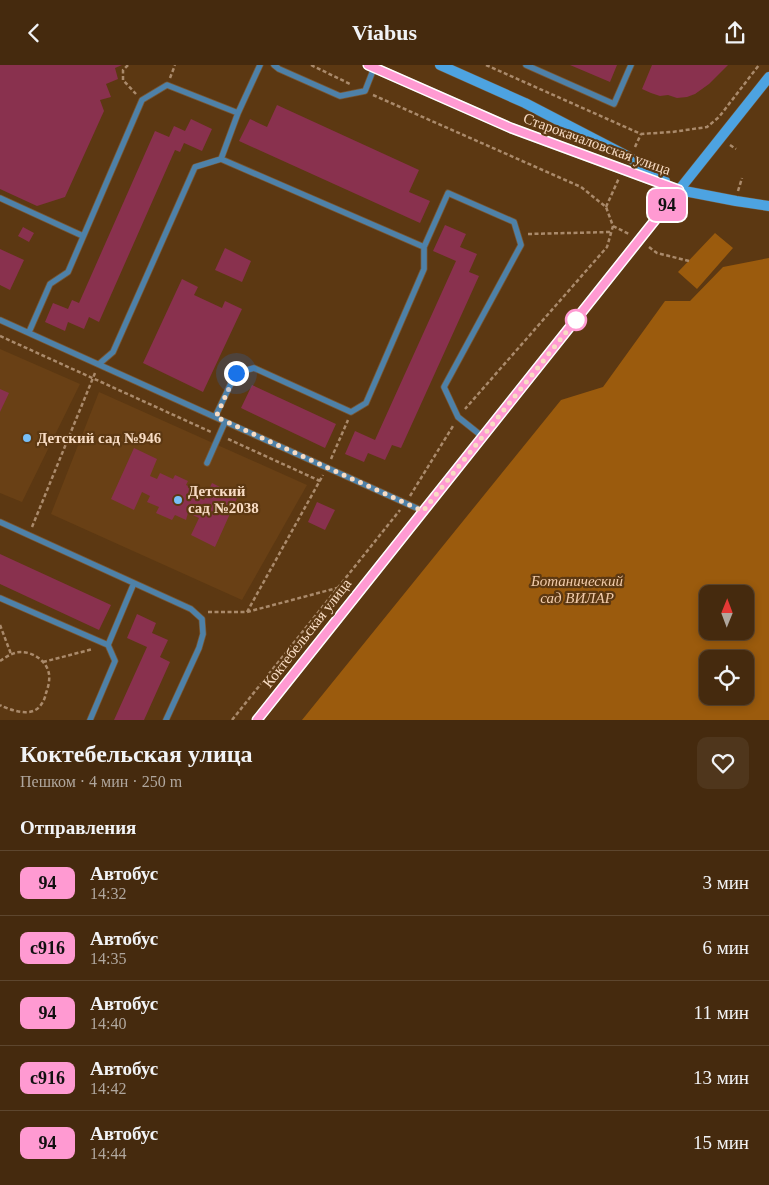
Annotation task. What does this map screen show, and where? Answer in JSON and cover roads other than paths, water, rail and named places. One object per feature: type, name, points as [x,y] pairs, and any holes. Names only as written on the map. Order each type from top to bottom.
[{"type":"street","name":"Старокачаловская улица","points":[[440,65],[525,103],[629,157],[679,190]]},
{"type":"street","name":"Старокачаловская улица","points":[[371,66],[511,128],[679,190]]},
{"type":"street","name":"Коктебельская улица","points":[[257,720],[769,77]]},
{"type":"street","points":[[679,190],[769,206]]},
{"type":"lane","points":[[221,159],[238,113],[260,65]]},
{"type":"lane","points":[[274,65],[340,96],[365,91],[371,66]]},
{"type":"lane","points":[[526,65],[614,104],[631,65]]},
{"type":"lane","points":[[29,333],[50,284],[68,272],[142,100],[167,85],[238,113]]},
{"type":"lane","points":[[99,365],[113,352],[195,167],[221,159],[424,247]]},
{"type":"lane","points":[[216,417],[236,373],[254,368],[351,412],[366,403],[424,269],[424,247],[448,193],[514,222],[520,245],[444,387],[458,417],[483,437]]},
{"type":"lane","points":[[0,198],[83,236]]},
{"type":"lane","points":[[0,320],[423,511]]},
{"type":"lane","points":[[207,463],[225,422]]},
{"type":"lane","points":[[0,522],[191,609],[202,619],[203,634],[199,648],[166,720]]},
{"type":"lane","points":[[108,645],[134,583]]},
{"type":"lane","points":[[0,598],[108,645],[116,661],[90,720]]},
{"type":"place","name":"Детский сад №946","points":[[27,438]]},
{"type":"place","name":"Детский сад №2038","points":[[178,500]]},
{"type":"park label","name":"Ботанический сад ВИЛАР","points":[[577,590]]}]
